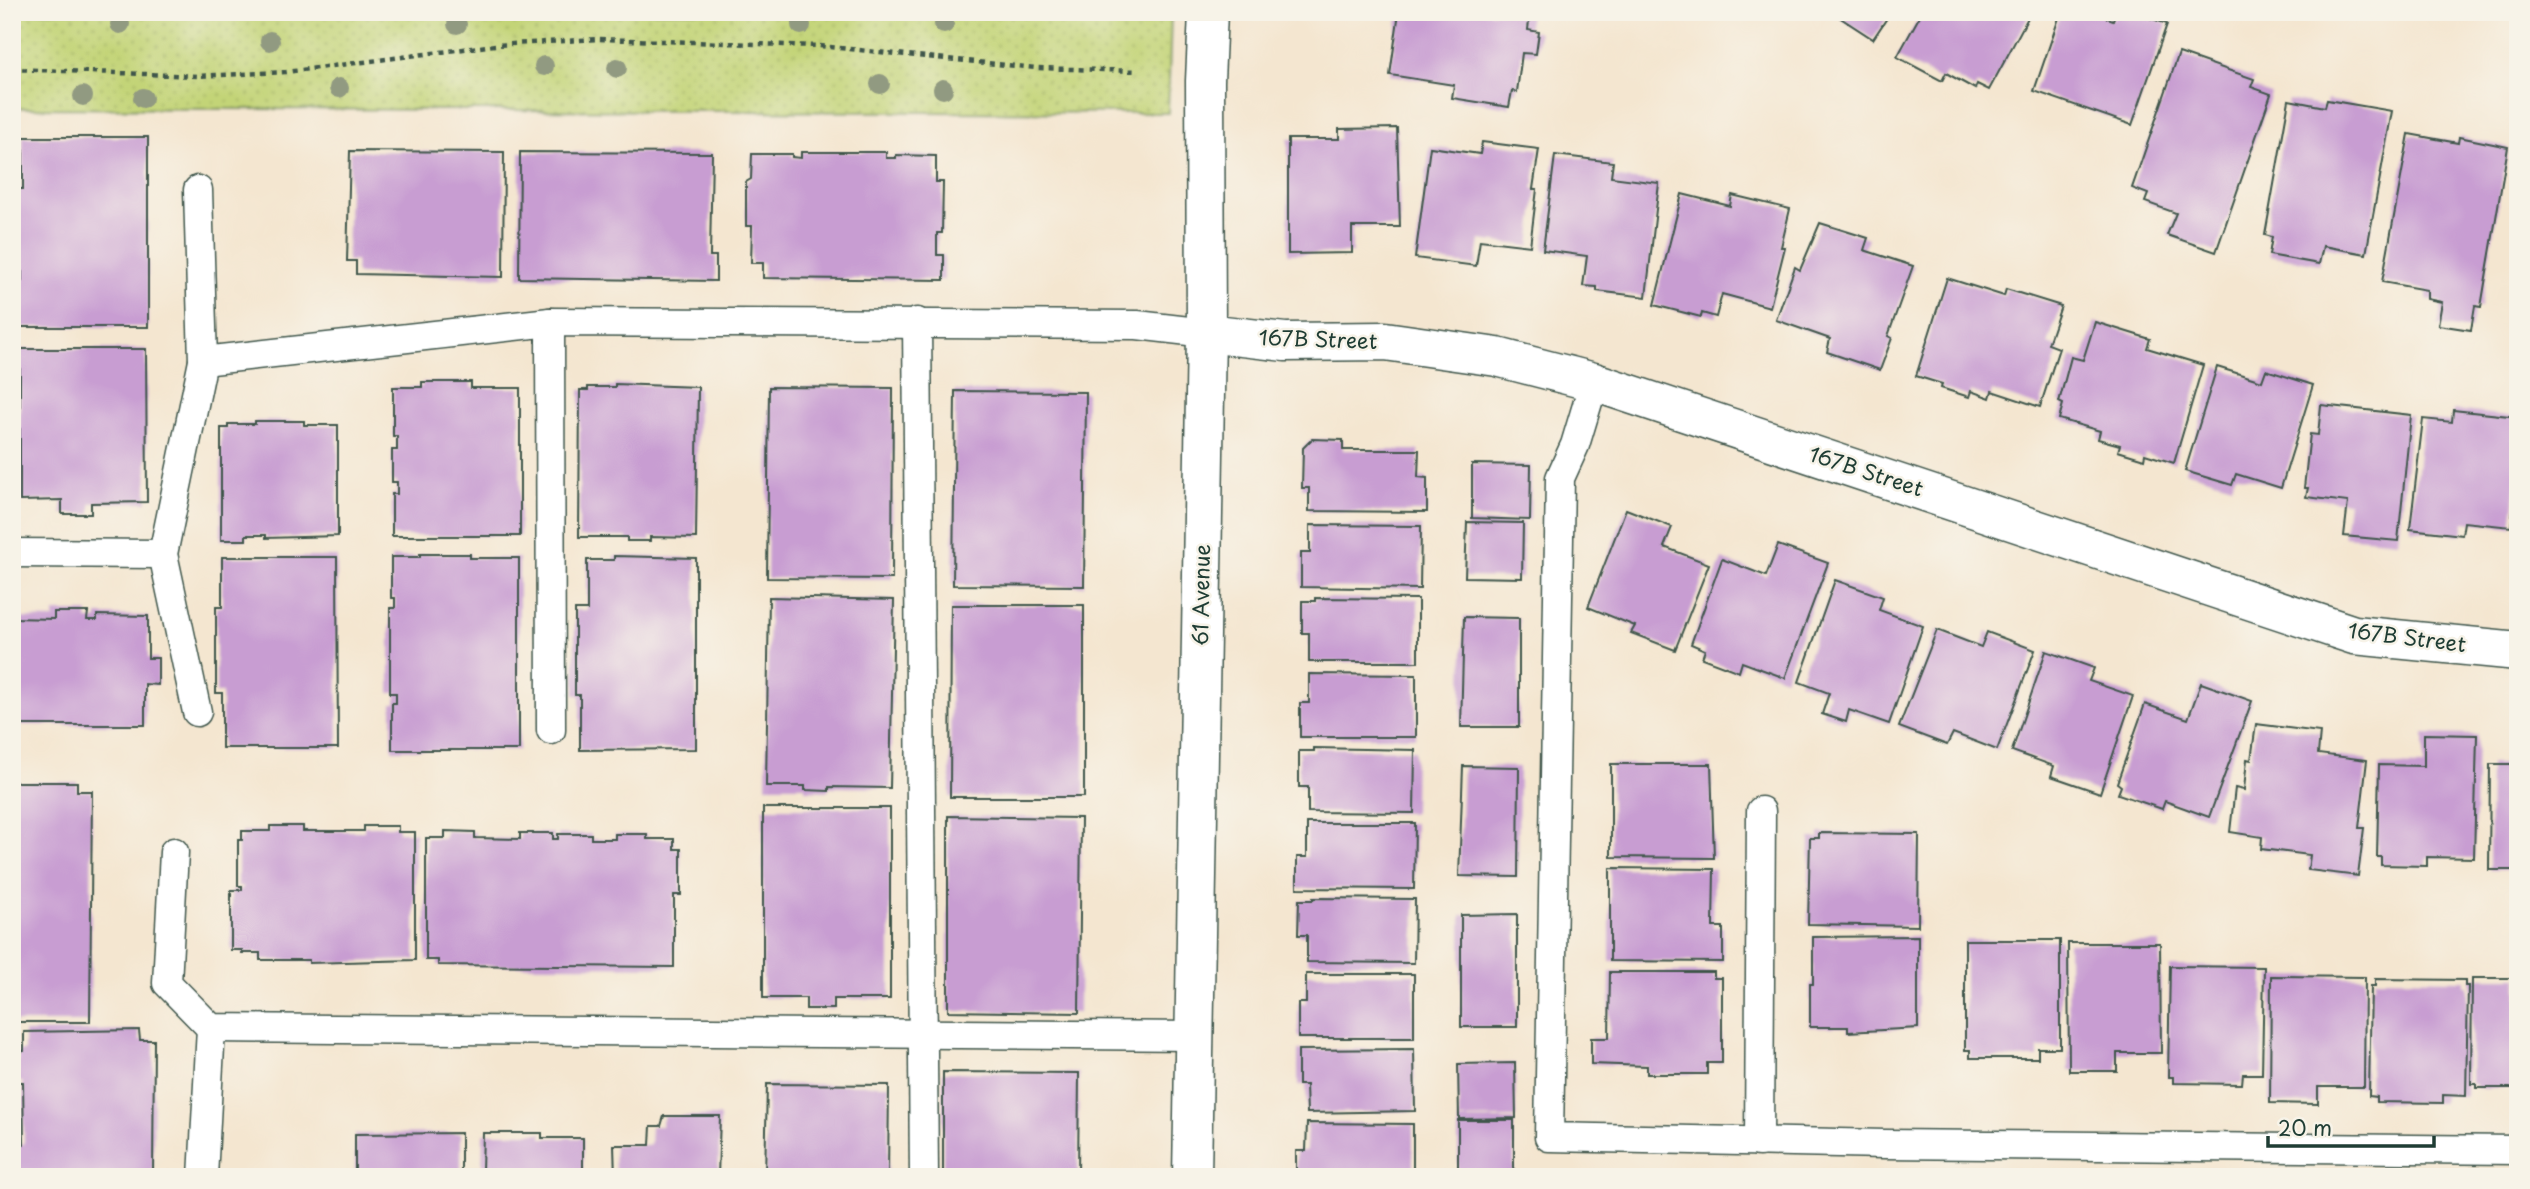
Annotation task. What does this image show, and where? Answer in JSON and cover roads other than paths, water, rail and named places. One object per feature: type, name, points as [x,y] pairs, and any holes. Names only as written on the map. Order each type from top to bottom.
[{"type":"street","name":"61 Avenue","points":[[1192,1177],[1206,333],[1205,81],[1208,12]]},
{"type":"street","name":"167B Street","points":[[1206,333],[1285,342],[1385,341],[1497,357],[1594,382],[2354,635],[2518,651]]},
{"type":"lane","points":[[197,712],[163,554],[202,361],[198,190]]},
{"type":"lane","points":[[202,361],[550,323],[1137,325],[1206,333]]},
{"type":"lane","points":[[550,323],[551,730]]},
{"type":"lane","points":[[917,323],[924,1177]]},
{"type":"lane","points":[[1594,382],[1575,445],[1560,478],[1549,1137],[1759,1142],[2518,1150]]},
{"type":"lane","points":[[12,553],[163,554]]},
{"type":"lane","points":[[1759,1142],[1761,811]]},
{"type":"lane","points":[[174,852],[167,982],[211,1028],[1196,1036]]},
{"type":"lane","points":[[203,1177],[211,1028]]}]
